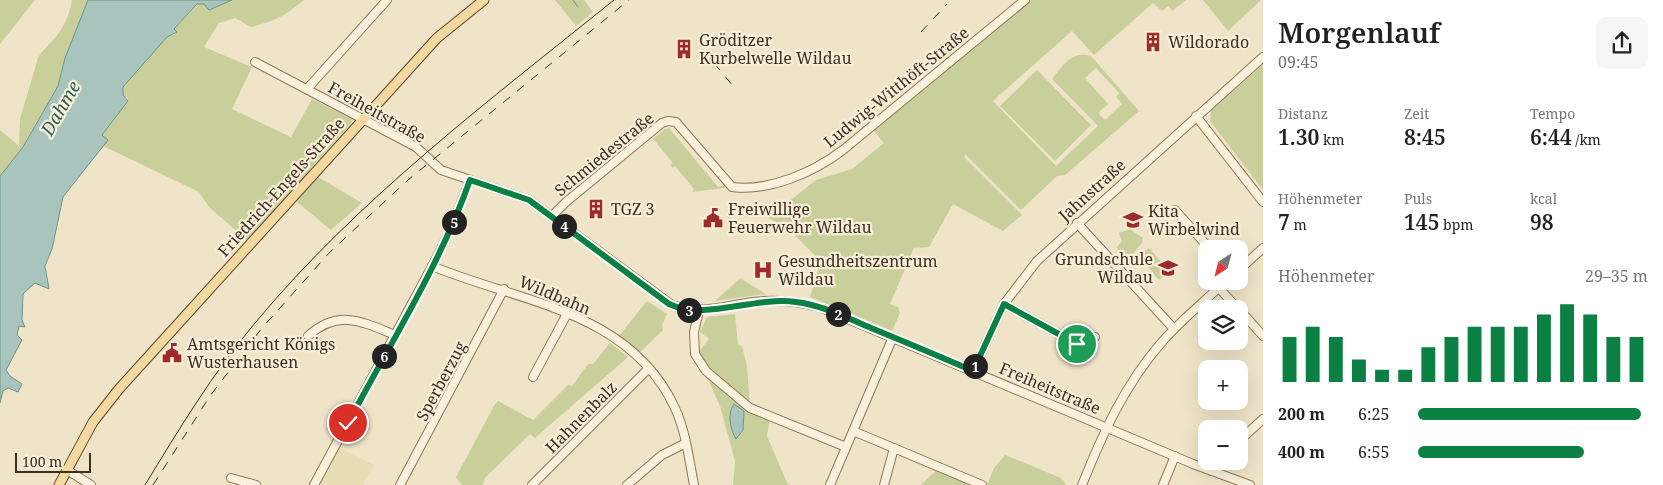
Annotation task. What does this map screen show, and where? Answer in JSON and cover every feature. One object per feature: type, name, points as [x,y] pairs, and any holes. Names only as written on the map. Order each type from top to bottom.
[{"type":"main road","name":"Friedrich-Engels-Straße","points":[[59,485],[94,422],[108,402],[441,34],[484,0]]},
{"type":"street","points":[[307,89],[388,0]]},
{"type":"street","name":"Ludwig-Witthöft-Straße","points":[[676,122],[732,187],[750,187],[788,178],[815,168],[843,150],[1024,0]]},
{"type":"street","name":"Jahnstraße","points":[[973,371],[1004,304],[1037,261],[1263,57]]},
{"type":"street","name":"Freiheitstraße","points":[[255,62],[416,147],[437,168],[521,196],[552,216],[669,304],[685,310],[699,311],[754,302],[797,302],[833,312],[1212,472],[1250,485]]},
{"type":"street","points":[[1196,116],[1263,202]]},
{"type":"street","name":"Schmiedestraße","points":[[552,216],[566,202],[662,123],[668,120],[676,122]]},
{"type":"street","points":[[314,485],[432,266],[452,226],[470,180]]},
{"type":"street","points":[[1175,210],[1202,240]]},
{"type":"street","points":[[1077,223],[1174,329]]},
{"type":"street","points":[[1248,262],[1263,248]]},
{"type":"street","name":"Wildbahn","points":[[432,266],[568,312],[615,340],[648,369],[671,400],[686,443],[694,485]]},
{"type":"street","name":"Sperberzug","points":[[400,485],[504,289]]},
{"type":"street","points":[[1082,485],[1106,426],[1138,371],[1174,329],[1217,290]]},
{"type":"street","points":[[1221,290],[1230,300]]},
{"type":"street","points":[[1004,304],[1081,346],[1086,345],[1095,337]]},
{"type":"street","points":[[699,311],[694,332],[695,354],[706,371],[750,408],[846,447]]},
{"type":"street","points":[[534,378],[568,312]]},
{"type":"street","points":[[1248,319],[1263,336]]},
{"type":"street","points":[[308,336],[325,323],[337,320],[362,324],[395,335]]},
{"type":"street","points":[[830,485],[893,337]]},
{"type":"street","name":"Hahnenbalz","points":[[532,485],[648,369]]},
{"type":"street","points":[[1248,433],[1263,419]]},
{"type":"street","points":[[853,432],[982,485]]},
{"type":"street","points":[[627,485],[662,455],[686,443]]},
{"type":"street","points":[[884,485],[894,448]]},
{"type":"street","points":[[1163,485],[1175,456]]},
{"type":"street","points":[[67,470],[91,485]]},
{"type":"street","points":[[231,478],[256,485]]},
{"type":"shaded area","points":[[339,447],[374,465],[363,485],[319,485]]},
{"type":"green space","points":[[0,0],[35,0],[0,44]]},
{"type":"green space","points":[[72,0],[88,0],[65,58],[58,86],[23,147],[0,176],[0,130],[19,146],[20,119],[38,58],[63,26],[68,17]]},
{"type":"green space","points":[[232,0],[304,0],[279,17],[259,25],[251,27],[235,18],[219,23],[204,47],[252,67],[232,109],[291,137],[312,99],[353,119],[351,124],[308,171],[362,203],[331,230],[290,196],[249,242],[209,207],[199,192],[103,146],[108,140],[102,135],[128,101],[128,98],[123,95],[123,87],[167,36],[174,35],[177,32],[174,29],[198,4],[204,4],[210,10]]},
{"type":"green space","points":[[555,0],[584,0],[593,12],[576,26]]},
{"type":"green space","points":[[1029,0],[1186,0],[1172,11],[1168,6],[1162,11],[1153,3],[1094,55],[1072,31],[993,101],[1056,166],[1098,126],[1052,79],[1068,60],[1078,55],[1091,56],[1139,111],[1065,175],[1057,176],[1021,210],[965,154],[964,157],[1022,215],[1003,231],[953,204],[929,247],[914,248],[890,304],[898,307],[900,313],[892,331],[810,297],[821,261],[787,228],[768,218],[816,180],[852,169],[884,143],[873,130]],"holes":[[[1096,68],[1119,93],[1116,97],[1122,104],[1105,120],[1098,113],[1108,104],[1085,78]]]},
{"type":"green space","points":[[1203,0],[1261,0],[1228,31]]},
{"type":"green space","points":[[1263,64],[1263,190],[1210,121],[1211,110]]},
{"type":"green space","points":[[1037,70],[1091,125],[1055,161],[1000,106]]},
{"type":"green space","points":[[669,128],[718,187],[725,185],[725,188],[692,192],[694,189],[675,166],[673,168],[670,165],[673,163],[653,139]]},
{"type":"green space","points":[[1130,229],[1143,238],[1142,243],[1132,255],[1125,254],[1120,256],[1117,247],[1122,241],[1119,233]]},
{"type":"green space","points":[[1149,248],[1169,271],[1159,280],[1139,257]]},
{"type":"green space","points":[[740,278],[766,294],[715,301]]},
{"type":"green space","points":[[647,301],[667,314],[662,325],[663,330],[639,353],[618,337]]},
{"type":"green space","points":[[735,314],[738,345],[742,346],[747,366],[750,406],[702,364],[697,354],[709,339],[700,332],[707,317]]},
{"type":"green space","points":[[610,343],[628,357],[535,438],[530,434],[485,478],[483,485],[462,485],[456,477],[498,401],[533,420],[568,385],[572,386],[588,364],[593,364]]},
{"type":"green space","points":[[706,375],[770,418],[767,436],[788,485],[733,485],[735,461],[720,406]]},
{"type":"green space","points":[[1005,455],[1061,478],[1066,485],[987,485],[994,468]]},
{"type":"green space","points":[[938,469],[973,485],[921,485]]},
{"type":"water","name":"Dahme","points":[[88,0],[232,0],[209,10],[204,4],[197,4],[174,29],[177,32],[167,37],[123,87],[123,95],[128,101],[102,135],[108,140],[63,197],[52,249],[45,266],[49,289],[35,283],[23,294],[22,320],[25,327],[19,326],[17,335],[22,340],[6,370],[10,376],[22,384],[18,392],[8,388],[3,391],[0,403],[0,176],[23,147],[58,86],[65,58]]},
{"type":"water","points":[[734,404],[744,411],[743,430],[736,439],[730,421]]},
{"type":"waterway","points":[[573,0],[578,7]]},
{"type":"tram line","points":[[145,485],[211,381],[240,342],[295,278],[337,234],[473,113],[614,0]]},
{"type":"railway","points":[[153,485],[210,396],[262,328],[330,252],[408,180],[629,0]]},
{"type":"railway","points":[[921,32],[947,4]]},
{"type":"railway","points":[[714,63],[733,86]]},
{"type":"place","name":"Wildorado","points":[[1153,42]]},
{"type":"place","name":"Gröditzer Kurbelwelle Wildau","points":[[684,49]]},
{"type":"place","name":"TGZ 3","points":[[596,209]]},
{"type":"place","name":"Freiwillige Feuerwehr Wildau","points":[[713,218]]},
{"type":"place","name":"Kita Wirbelwind","points":[[1133,220]]},
{"type":"place","name":"Grundschule Wildau","points":[[1168,268]]},
{"type":"place","name":"Gesundheitszentrum Wildau","points":[[763,270]]},
{"type":"place","name":"Amtsgericht Königs Wusterhausen","points":[[172,353]]},
{"type":"route","points":[[348,423],[435,261],[452,226],[470,180],[529,200],[669,304],[685,310],[699,311],[751,302],[769,301],[808,304],[833,312],[973,371],[1004,304],[1077,344]]}]
